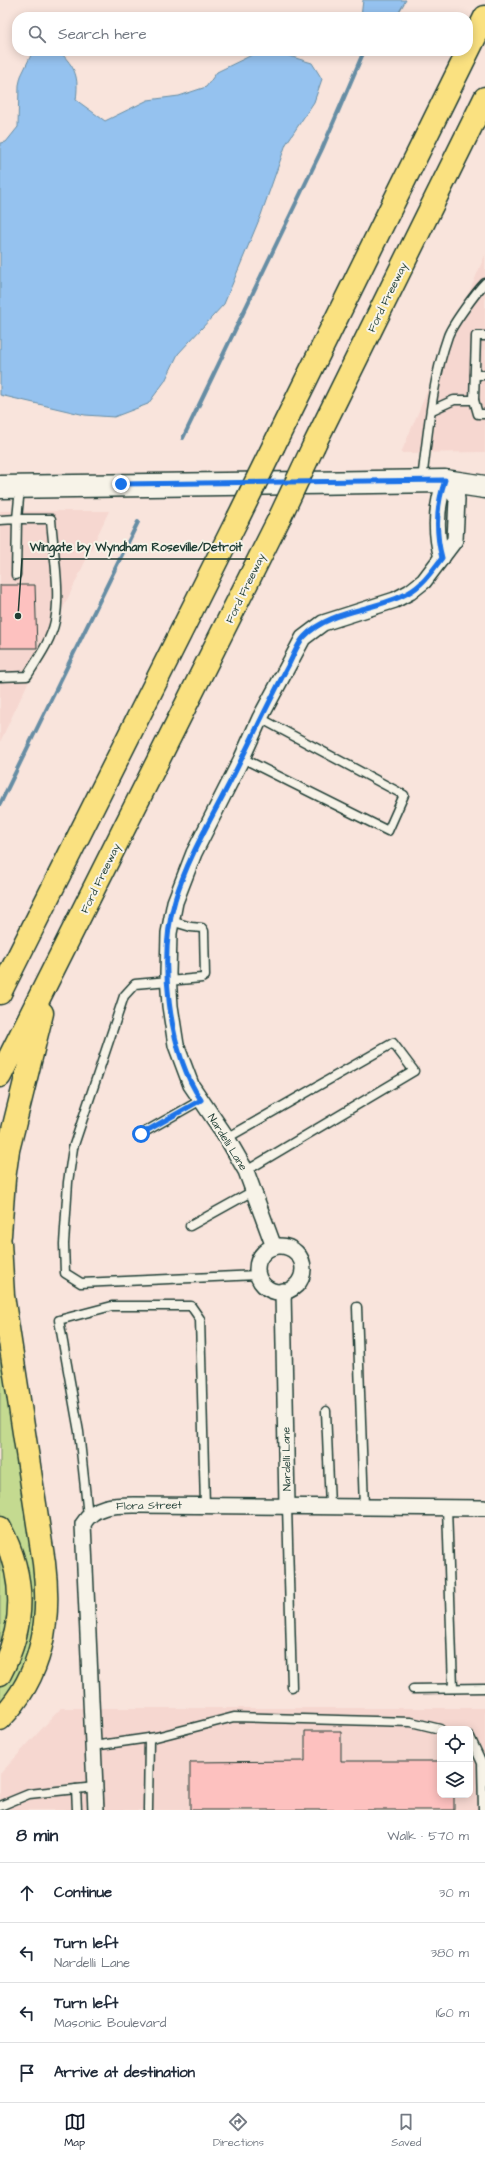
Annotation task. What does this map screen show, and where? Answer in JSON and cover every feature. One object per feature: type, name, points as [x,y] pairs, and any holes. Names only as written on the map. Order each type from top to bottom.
[{"type":"highway","points":[[473,41],[485,17]]},
{"type":"highway","points":[[0,993],[238,518],[466,56]]},
{"type":"highway","name":"Ford Freeway","points":[[0,1076],[280,517],[485,98]]},
{"type":"highway","points":[[0,1235],[4,1179],[8,1150],[51,976]]},
{"type":"highway","points":[[0,1243],[3,1296],[44,1563],[48,1602],[46,1628],[37,1660],[20,1694],[0,1719]]},
{"type":"highway","points":[[0,1528],[14,1561],[19,1580],[20,1603],[15,1642],[0,1674]]},
{"type":"main road","points":[[10,487],[422,481],[445,480],[485,471]]},
{"type":"main road","points":[[445,480],[485,487]]},
{"type":"street","name":"Nardelli Lane","points":[[274,1247],[246,1171],[227,1138],[191,1085],[176,1045],[168,981],[169,933],[174,902],[194,853],[242,758],[260,718],[303,638],[312,629],[323,623],[395,600],[410,592],[424,581],[442,558],[437,532],[439,498],[445,480]]},
{"type":"street","points":[[283,1246],[292,1249],[299,1256],[302,1264],[302,1274],[299,1282],[292,1288],[283,1291],[274,1291],[267,1288],[258,1275],[257,1266],[260,1258],[266,1251],[274,1247],[283,1246]]},
{"type":"street","name":"Nardelli Lane","points":[[283,1291],[287,1506]]},
{"type":"street","name":"Flora Street","points":[[88,1516],[96,1510],[115,1505],[484,1508]]},
{"type":"street","points":[[88,1516],[83,1524],[96,1810]]},
{"type":"lane","points":[[422,481],[432,410],[449,334],[485,283]]},
{"type":"lane","points":[[485,336],[476,336],[474,400],[475,408],[478,414],[485,414]]},
{"type":"lane","points":[[475,375],[485,375]]},
{"type":"lane","points":[[432,410],[454,400],[474,400]]},
{"type":"lane","points":[[10,487],[17,519],[16,575]]},
{"type":"lane","points":[[0,520],[51,519],[56,588],[55,622],[42,653],[27,676],[0,677]]},
{"type":"lane","points":[[242,758],[388,831],[404,795],[260,718]]},
{"type":"lane","points":[[171,921],[191,927],[202,928],[204,931],[205,976],[202,978],[135,984],[124,996],[73,1148],[68,1182],[64,1244],[65,1273],[81,1283],[258,1275]]},
{"type":"lane","points":[[227,1138],[394,1043],[414,1071],[246,1171]]},
{"type":"lane","points":[[141,1134],[201,1100]]},
{"type":"lane","points":[[190,1226],[253,1191]]},
{"type":"lane","points":[[88,1516],[79,1432],[59,1320],[112,1306],[191,1306],[200,1319],[205,1505]]},
{"type":"lane","points":[[357,1307],[364,1506]]},
{"type":"lane","points":[[326,1412],[330,1506]]},
{"type":"lane","points":[[287,1506],[292,1687]]},
{"type":"lane","points":[[447,1507],[453,1688]]},
{"type":"lane","points":[[413,1689],[485,1688]]},
{"type":"lane","points":[[93,1746],[149,1738],[234,1717],[411,1722],[437,1728]]},
{"type":"lane","points":[[148,1810],[149,1738]]},
{"type":"lane","points":[[473,1744],[482,1763],[483,1810]]},
{"type":"lane","points":[[0,1806],[29,1794],[95,1786]]},
{"type":"lane","points":[[76,1788],[77,1810]]},
{"type":"shaded area","points":[[485,255],[485,452],[401,453]]},
{"type":"shaded area","points":[[0,511],[109,511],[0,742]]},
{"type":"shaded area","points":[[61,1708],[485,1708],[485,1810],[0,1810],[0,1774]]},
{"type":"green space","points":[[0,1324],[40,1600],[27,1664],[0,1709],[0,1686],[22,1642],[0,1518]]},
{"type":"green space","points":[[0,1553],[8,1588],[9,1612],[0,1647]]},
{"type":"water","points":[[363,0],[406,0],[399,12],[362,12]]},
{"type":"water","points":[[31,56],[63,56],[73,68],[75,73],[77,85],[76,100],[105,121],[148,100],[179,96],[206,87],[217,72],[250,56],[289,56],[312,63],[322,79],[314,102],[286,144],[261,215],[224,304],[178,354],[165,381],[148,404],[114,417],[85,415],[0,395],[0,143],[6,142],[18,127],[19,85],[21,76]]},
{"type":"building","points":[[0,585],[35,585],[37,648],[0,648]]},
{"type":"building","points":[[305,1731],[341,1731],[341,1761],[437,1761],[437,1798],[454,1798],[454,1810],[190,1810],[190,1762],[305,1761]]},
{"type":"waterway","points":[[183,438],[322,149],[362,56]]},
{"type":"waterway","points":[[0,804],[138,522]]},
{"type":"place","name":"Wingate by Wyndham Roseville/Detroit","points":[[18,616]]},
{"type":"route","points":[[121,484],[445,480],[439,498],[437,538],[442,558],[424,581],[410,592],[395,600],[323,623],[312,629],[303,638],[260,718],[242,758],[194,853],[174,902],[169,933],[168,974],[170,1006],[176,1045],[191,1085],[201,1100],[141,1134]]}]
